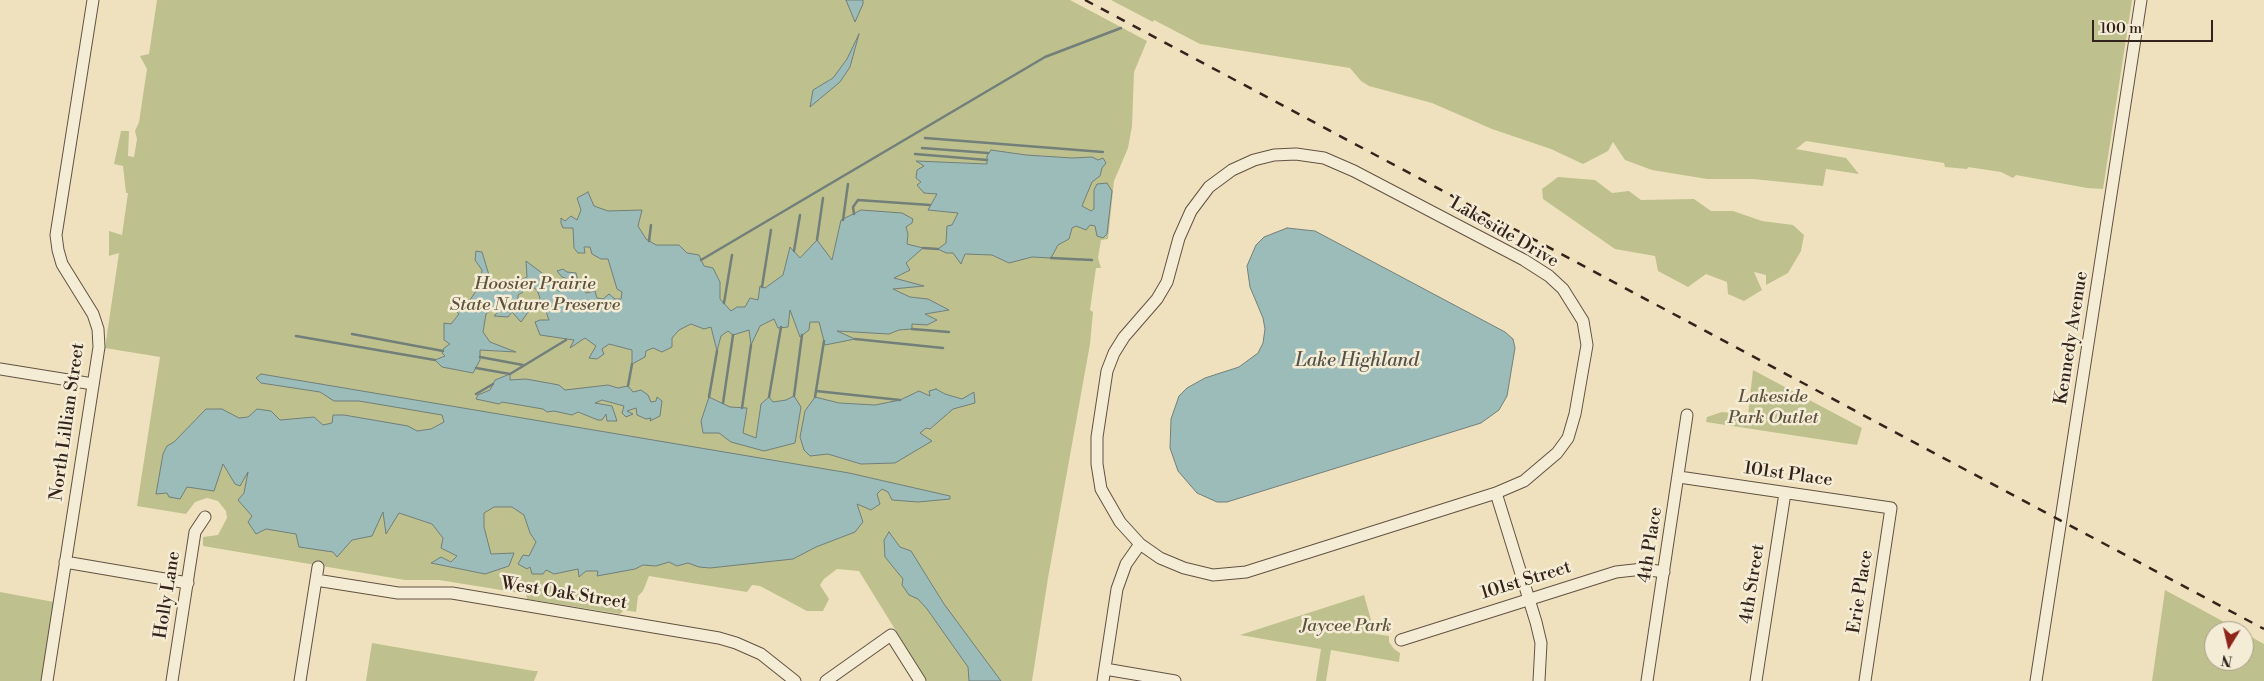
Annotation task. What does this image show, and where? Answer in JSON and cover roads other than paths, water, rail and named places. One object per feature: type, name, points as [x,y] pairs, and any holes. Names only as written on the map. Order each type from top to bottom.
[{"type":"street","name":"North Lillian Street","points":[[47,681],[98,353],[98,329],[90,307],[62,264],[56,235],[93,0]]},
{"type":"street","name":"Kennedy Avenue","points":[[2036,681],[2141,0]]},
{"type":"street","name":"Lakeside Drive","points":[[1274,154],[1296,154],[1324,158],[1354,171],[1524,260],[1549,276],[1563,289],[1574,303],[1583,321],[1587,345],[1575,414],[1568,438],[1557,454],[1542,468],[1524,481],[1496,493],[1246,572],[1213,575],[1184,568],[1160,558],[1140,544],[1120,522],[1101,490],[1097,464],[1097,437],[1107,371],[1114,353],[1124,338],[1157,299],[1167,282],[1183,229],[1191,211],[1209,187],[1232,170],[1254,160],[1274,154]]},
{"type":"street","points":[[0,369],[93,384]]},
{"type":"street","name":"4th Place","points":[[1647,681],[1687,415]]},
{"type":"street","name":"101st Place","points":[[1679,477],[1891,508]]},
{"type":"street","points":[[1496,493],[1530,598],[1541,643],[1539,681]]},
{"type":"street","name":"4th Street","points":[[1756,681],[1785,493]]},
{"type":"street","name":"Erie Place","points":[[1865,681],[1891,508]]},
{"type":"street","name":"Holly Lane","points":[[172,681],[195,532],[205,517]]},
{"type":"street","points":[[1140,544],[1126,564],[1117,589],[1104,675],[1175,681]]},
{"type":"street","points":[[66,562],[188,583]]},
{"type":"street","points":[[300,681],[318,568]]},
{"type":"street","name":"101st Street","points":[[1401,640],[1616,572],[1643,569],[1664,572]]},
{"type":"street","name":"West Oak Street","points":[[316,580],[391,592],[452,593],[719,638],[761,654],[795,681]]},
{"type":"street","points":[[826,681],[891,635],[920,681]]},
{"type":"water","points":[[846,0],[863,0],[855,22]]},
{"type":"water","points":[[859,34],[850,67],[840,82],[810,107],[813,90],[833,78],[847,59]]},
{"type":"water","points":[[991,150],[1026,155],[1072,158],[1092,157],[1098,160],[1103,158],[1106,163],[1102,168],[1100,176],[1092,182],[1082,206],[1091,211],[1094,209],[1094,190],[1097,184],[1107,183],[1112,191],[1107,234],[1103,238],[1097,236],[1095,226],[1090,225],[1086,230],[1076,226],[1072,228],[1069,239],[1058,245],[1051,258],[1032,257],[1009,263],[992,255],[965,254],[961,264],[953,253],[946,253],[938,249],[946,243],[947,226],[952,225],[958,213],[928,210],[937,194],[924,193],[917,185],[921,182],[916,178],[917,170],[924,166],[916,161],[987,164],[987,156]]},
{"type":"water","points":[[588,192],[594,206],[608,211],[642,210],[638,226],[646,239],[656,245],[679,245],[687,253],[699,255],[704,266],[713,268],[720,282],[720,299],[731,311],[737,307],[745,307],[750,298],[758,300],[760,286],[765,288],[783,275],[790,247],[800,258],[817,240],[832,260],[841,220],[861,210],[902,213],[913,219],[912,223],[906,227],[908,234],[907,244],[923,248],[906,263],[910,270],[894,278],[924,286],[893,289],[910,297],[928,299],[949,310],[925,314],[937,320],[927,325],[912,324],[912,329],[899,330],[889,334],[837,331],[855,339],[825,345],[819,322],[810,322],[809,330],[800,337],[790,310],[788,327],[778,328],[774,319],[760,326],[751,345],[749,330],[733,335],[728,331],[721,336],[717,351],[711,327],[704,329],[691,324],[679,330],[672,338],[672,347],[662,352],[653,348],[646,351],[645,357],[632,364],[632,350],[609,344],[602,349],[604,354],[597,359],[589,358],[596,346],[585,338],[570,348],[574,340],[540,335],[535,322],[549,320],[544,306],[536,306],[540,298],[537,290],[528,284],[520,288],[523,292],[518,295],[518,302],[531,308],[521,322],[512,312],[508,317],[494,316],[498,312],[493,308],[486,314],[483,332],[490,342],[516,352],[480,350],[480,360],[473,373],[442,367],[435,360],[445,356],[442,353],[444,348],[450,344],[444,340],[444,323],[451,324],[459,314],[454,309],[457,304],[466,306],[480,285],[482,270],[475,260],[476,251],[482,252],[492,285],[505,290],[512,288],[513,284],[527,277],[526,261],[546,276],[546,281],[559,285],[558,291],[564,290],[568,279],[562,277],[557,271],[563,269],[567,272],[576,273],[579,285],[586,293],[595,291],[597,298],[603,299],[609,294],[615,299],[621,299],[622,292],[617,289],[608,259],[601,259],[592,254],[590,247],[584,247],[585,253],[578,253],[574,248],[573,228],[563,228],[561,223],[561,218],[565,221],[571,216],[577,220],[581,210],[577,198]]},
{"type":"water","name":"Lake Highland","points":[[1287,228],[1315,231],[1505,332],[1513,339],[1515,348],[1507,396],[1499,410],[1481,423],[1227,502],[1217,502],[1197,493],[1178,471],[1170,448],[1171,419],[1179,396],[1187,388],[1205,378],[1239,367],[1258,353],[1263,343],[1265,329],[1263,318],[1250,287],[1247,266],[1256,245],[1264,237]]},
{"type":"water","points":[[261,374],[849,473],[950,496],[950,499],[918,502],[892,500],[888,492],[882,489],[877,494],[880,504],[871,510],[857,504],[863,522],[855,532],[816,547],[793,559],[710,568],[688,563],[677,566],[669,562],[656,566],[643,565],[635,569],[597,576],[598,571],[586,571],[579,577],[578,569],[554,574],[546,570],[543,574],[532,574],[530,567],[527,569],[518,564],[523,555],[529,556],[536,542],[530,533],[524,515],[512,507],[494,507],[484,513],[484,527],[491,554],[514,553],[509,566],[485,574],[431,563],[441,557],[451,562],[457,556],[441,548],[443,538],[432,524],[399,513],[386,534],[383,512],[372,536],[352,540],[337,557],[333,552],[299,547],[296,534],[266,529],[256,534],[248,522],[252,516],[238,500],[244,493],[248,472],[240,486],[235,484],[223,464],[214,491],[187,487],[180,499],[169,497],[167,493],[156,494],[163,454],[167,446],[174,442],[206,409],[222,409],[239,418],[248,417],[257,409],[271,411],[280,420],[314,417],[323,425],[332,423],[333,415],[344,415],[408,426],[417,431],[431,429],[444,422],[442,415],[359,401],[334,401],[320,392],[261,383],[256,378]]},
{"type":"water","points":[[510,374],[510,380],[526,379],[559,385],[565,390],[608,385],[618,388],[628,386],[633,392],[641,390],[648,395],[651,402],[656,401],[657,397],[662,401],[660,416],[650,421],[651,418],[646,419],[637,415],[636,408],[627,411],[633,414],[626,417],[622,413],[624,406],[602,400],[595,403],[612,406],[617,421],[607,421],[606,414],[602,420],[598,420],[578,412],[572,415],[554,411],[547,412],[543,409],[502,402],[499,404],[476,399],[478,395],[490,390],[495,380]]},
{"type":"water","points":[[936,389],[962,399],[974,392],[975,403],[953,409],[930,429],[926,428],[920,433],[932,441],[895,463],[861,464],[828,454],[810,456],[804,450],[800,437],[805,411],[815,397],[839,403],[875,405],[900,400],[919,391],[930,396],[929,391]]},
{"type":"water","points":[[794,396],[801,407],[795,443],[764,451],[731,442],[719,433],[703,433],[701,421],[709,397],[730,407],[747,408],[743,433],[756,438],[761,404],[769,397],[773,402],[786,400]]},
{"type":"water","points":[[889,532],[900,547],[911,551],[944,604],[1001,681],[969,681],[968,667],[927,609],[918,599],[909,595],[902,585],[903,579],[885,557],[884,540]]},
{"type":"waterway","points":[[701,260],[1045,57],[1121,28]]},
{"type":"waterway","points":[[925,138],[1103,152]]},
{"type":"waterway","points":[[922,148],[988,153]]},
{"type":"waterway","points":[[915,154],[987,160]]},
{"type":"waterway","points":[[843,220],[848,184]]},
{"type":"waterway","points":[[817,240],[823,198]]},
{"type":"waterway","points":[[854,214],[853,207],[858,200],[930,205]]},
{"type":"waterway","points":[[794,251],[800,215]]},
{"type":"waterway","points":[[649,241],[651,225]]},
{"type":"waterway","points":[[762,287],[771,230]]},
{"type":"waterway","points":[[923,248],[938,249]]},
{"type":"waterway","points":[[724,303],[732,255]]},
{"type":"waterway","points":[[1051,258],[1092,260]]},
{"type":"waterway","points":[[769,397],[781,327]]},
{"type":"waterway","points":[[912,329],[949,332]]},
{"type":"waterway","points":[[352,334],[443,351]]},
{"type":"waterway","points":[[723,403],[733,335]]},
{"type":"waterway","points":[[794,396],[802,335]]},
{"type":"waterway","points":[[296,336],[435,360]]},
{"type":"waterway","points":[[855,339],[943,348]]},
{"type":"waterway","points":[[476,368],[510,374],[566,340]]},
{"type":"waterway","points":[[815,397],[824,341]]},
{"type":"waterway","points":[[742,408],[751,345]]},
{"type":"waterway","points":[[709,397],[717,351]]},
{"type":"waterway","points":[[480,357],[523,365]]},
{"type":"waterway","points":[[628,386],[632,364]]},
{"type":"waterway","points":[[476,394],[493,384]]},
{"type":"waterway","points":[[816,391],[900,400]]},
{"type":"railway","points":[[1085,0],[2264,629]]},
{"type":"park label","name":"Hoosier Prairie State Nature Preserve","points":[[535,295]]},
{"type":"park label","name":"Lakeside Park Outlet","points":[[1773,408]]},
{"type":"park label","name":"Jaycee Park","points":[[1346,627]]}]
